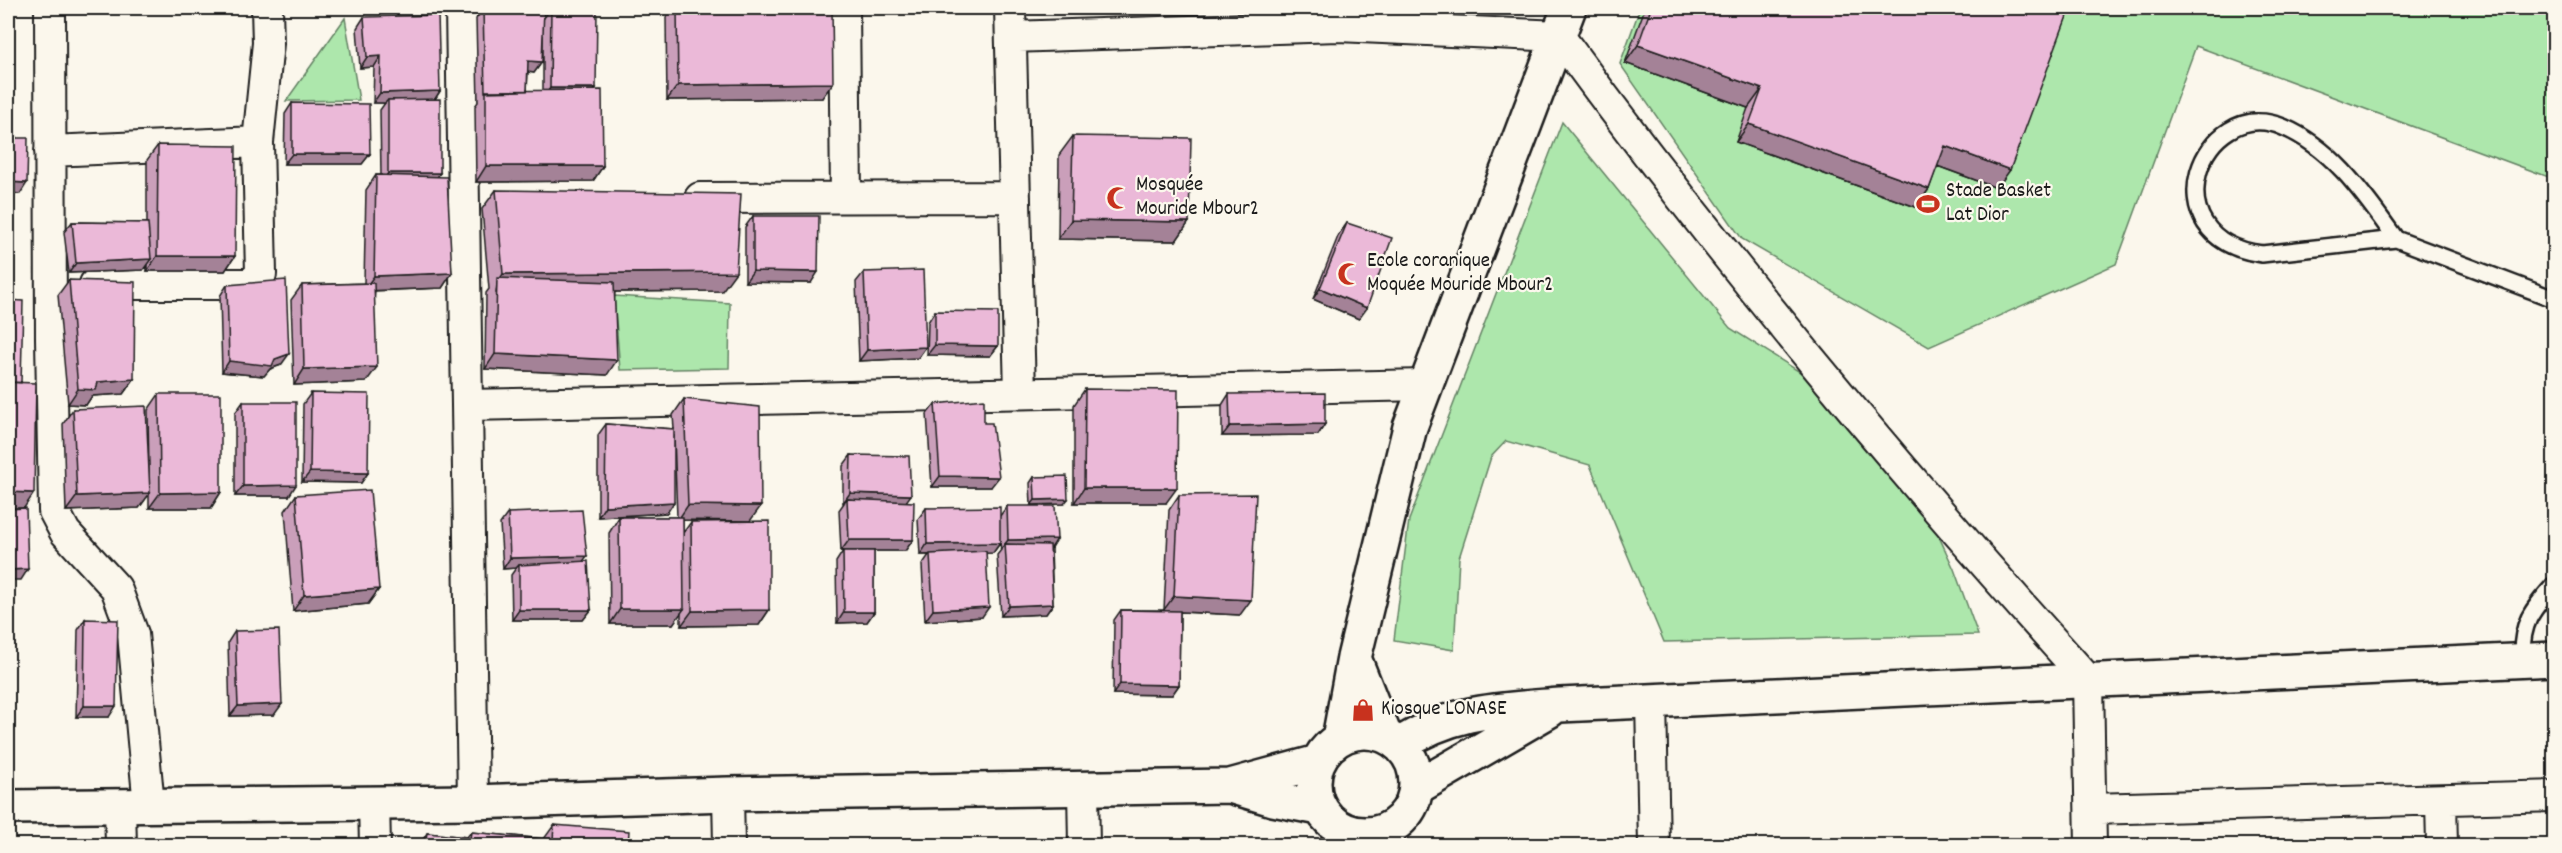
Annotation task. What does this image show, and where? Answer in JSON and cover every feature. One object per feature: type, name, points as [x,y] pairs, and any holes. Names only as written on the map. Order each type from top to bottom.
[{"type":"street","points":[[50,8],[50,284],[54,511],[65,532],[116,588],[133,634],[135,806],[121,846]]},
{"type":"street","points":[[50,284],[250,284],[257,281],[261,274],[258,142],[268,43],[267,8]]},
{"type":"street","points":[[461,8],[475,198],[466,405],[473,802]]},
{"type":"street","points":[[844,8],[846,197]]},
{"type":"street","points":[[1010,8],[1020,393]]},
{"type":"street","points":[[1011,38],[1338,26],[1564,22]]},
{"type":"street","points":[[1339,828],[1315,794],[1314,778],[1328,750],[1354,658],[1410,428],[1564,22]]},
{"type":"street","points":[[1564,22],[1645,153],[1723,251],[1953,531],[2088,680],[2091,846]]},
{"type":"street","points":[[51,151],[258,142]]},
{"type":"street","points":[[667,198],[1015,197]]},
{"type":"street","points":[[466,405],[1425,385]]},
{"type":"street","points":[[1230,786],[1273,799],[1339,828],[1360,834],[1376,833],[1389,836],[1412,804],[1416,788],[1415,772],[1409,757],[1392,740],[1354,658]]},
{"type":"street","points":[[8,807],[473,802],[728,794],[1230,786],[1299,770],[1353,733],[1370,732],[1392,740],[1449,719],[1480,712],[1560,705],[2554,658]]},
{"type":"street","points":[[1651,701],[1654,846]]},
{"type":"street","points":[[1416,788],[1560,705]]},
{"type":"street","points":[[1083,788],[1084,846]]},
{"type":"street","points":[[728,794],[729,846]]},
{"type":"street","points":[[2091,809],[2554,796]]},
{"type":"street","points":[[2441,800],[2442,846]]},
{"type":"street","points":[[374,802],[375,846]]},
{"type":"lane","points":[[2396,238],[2338,165],[2318,147],[2280,126],[2257,123],[2235,128],[2216,140],[2202,159],[2195,180],[2196,203],[2205,224],[2220,241],[2241,252],[2262,254],[2396,238],[2554,299]]},
{"type":"lane","points":[[2522,659],[2522,638],[2529,615],[2554,585]]},
{"type":"green space","name":"Stade Basket Lat Dior","points":[[1640,8],[2554,8],[2554,179],[2196,46],[2116,264],[1929,347],[1742,239],[1620,64]]},
{"type":"green space","points":[[345,18],[359,100],[286,101]]},
{"type":"green space","points":[[1562,122],[1730,328],[1800,372],[1874,438],[1916,487],[1954,569],[1978,635],[1664,642],[1590,465],[1506,441],[1491,457],[1459,558],[1454,650],[1394,640],[1409,520]]},
{"type":"green space","points":[[614,296],[730,303],[729,368],[620,370]]},
{"type":"building","points":[[544,8],[542,62],[528,61],[527,91],[485,92],[483,9]]},
{"type":"building","points":[[551,8],[597,9],[596,88],[550,88]]},
{"type":"building","points":[[677,8],[832,8],[833,83],[678,85]]},
{"type":"building","points":[[1651,8],[2070,8],[2010,170],[1945,146],[1929,189],[1749,124],[1762,89],[1638,45]]},
{"type":"building","points":[[438,15],[440,91],[380,93],[381,56],[367,57],[364,17]]},
{"type":"building","points":[[602,90],[603,166],[486,166],[486,91]]},
{"type":"building","points":[[440,99],[440,173],[388,173],[388,100]]},
{"type":"building","points":[[292,103],[369,104],[370,154],[292,154]]},
{"type":"building","name":"Mosquée Mouride Mbour2","points":[[1073,136],[1191,138],[1189,222],[1071,220]]},
{"type":"building","points":[[8,138],[28,138],[27,183],[8,182]]},
{"type":"building","points":[[158,145],[236,146],[235,256],[157,256]]},
{"type":"building","points":[[376,175],[447,177],[452,273],[374,276]]},
{"type":"building","points":[[496,190],[741,194],[736,272],[503,274]]},
{"type":"building","points":[[753,216],[819,216],[818,272],[753,271]]},
{"type":"building","points":[[72,222],[148,223],[151,259],[76,263]]},
{"type":"building","name":"Ecole coranique Moquée Mouride Mbour2","points":[[1347,223],[1392,238],[1367,308],[1320,288]]},
{"type":"building","points":[[923,270],[926,347],[867,350],[864,272]]},
{"type":"building","points":[[497,278],[614,282],[617,360],[495,354]]},
{"type":"building","points":[[69,280],[135,282],[134,379],[98,382],[96,390],[78,389]]},
{"type":"building","points":[[286,280],[289,354],[275,359],[272,366],[229,361],[227,285]]},
{"type":"building","points":[[374,283],[377,367],[304,369],[302,285]]},
{"type":"building","points":[[8,300],[23,301],[21,383],[8,382]]},
{"type":"building","points":[[935,311],[998,312],[998,346],[935,345]]},
{"type":"building","points":[[8,382],[36,383],[34,493],[8,492]]},
{"type":"building","points":[[1085,389],[1178,390],[1177,488],[1084,488]]},
{"type":"building","points":[[311,393],[369,394],[368,473],[310,472]]},
{"type":"building","points":[[1325,393],[1325,424],[1230,426],[1229,394]]},
{"type":"building","points":[[159,394],[221,394],[221,492],[160,493]]},
{"type":"building","points":[[684,399],[760,407],[761,506],[688,505]]},
{"type":"building","points":[[984,399],[984,423],[992,423],[999,477],[940,476],[935,404]]},
{"type":"building","points":[[243,402],[296,402],[296,485],[243,486]]},
{"type":"building","points":[[146,406],[150,493],[77,496],[73,409]]},
{"type":"building","points":[[606,424],[674,429],[674,502],[605,506]]},
{"type":"building","points":[[851,455],[909,456],[911,495],[850,493]]},
{"type":"building","points":[[1067,476],[1068,499],[1035,500],[1034,477]]},
{"type":"building","points":[[370,490],[379,589],[304,595],[296,495]]},
{"type":"building","points":[[1256,494],[1251,600],[1174,596],[1179,495]]},
{"type":"building","points":[[847,499],[914,502],[913,540],[849,540]]},
{"type":"building","points":[[1007,506],[1055,506],[1057,539],[1008,540]]},
{"type":"building","points":[[1000,507],[1000,543],[927,544],[926,508]]},
{"type":"building","points":[[26,508],[28,569],[8,570],[8,509]]},
{"type":"building","points":[[582,510],[587,556],[510,558],[508,513]]},
{"type":"building","points":[[619,517],[683,517],[684,609],[620,609]]},
{"type":"building","points":[[769,521],[769,610],[692,611],[691,522]]},
{"type":"building","points":[[1005,544],[1050,545],[1053,604],[1009,606]]},
{"type":"building","points":[[843,551],[874,551],[874,612],[844,612]]},
{"type":"building","points":[[986,551],[989,607],[933,610],[930,554]]},
{"type":"building","points":[[588,561],[591,610],[519,610],[519,565]]},
{"type":"building","points":[[1121,610],[1180,611],[1179,685],[1120,684]]},
{"type":"building","points":[[85,619],[118,620],[116,706],[84,706]]},
{"type":"building","points":[[279,630],[282,704],[238,706],[235,631]]},
{"type":"building","points":[[554,825],[629,831],[628,845],[713,840],[713,846],[469,846],[471,832],[553,840]]},
{"type":"building","points":[[427,833],[467,837],[467,846],[425,846]]},
{"type":"place","name":"Mosquée Mouride Mbour2","points":[[1118,198]]},
{"type":"place","name":"Stade Basket Lat Dior","points":[[1928,204]]},
{"type":"place","name":"Ecole coranique Moquée Mouride Mbour2","points":[[1349,274]]},
{"type":"place","name":"Kiosque LONASE","points":[[1363,710]]}]
